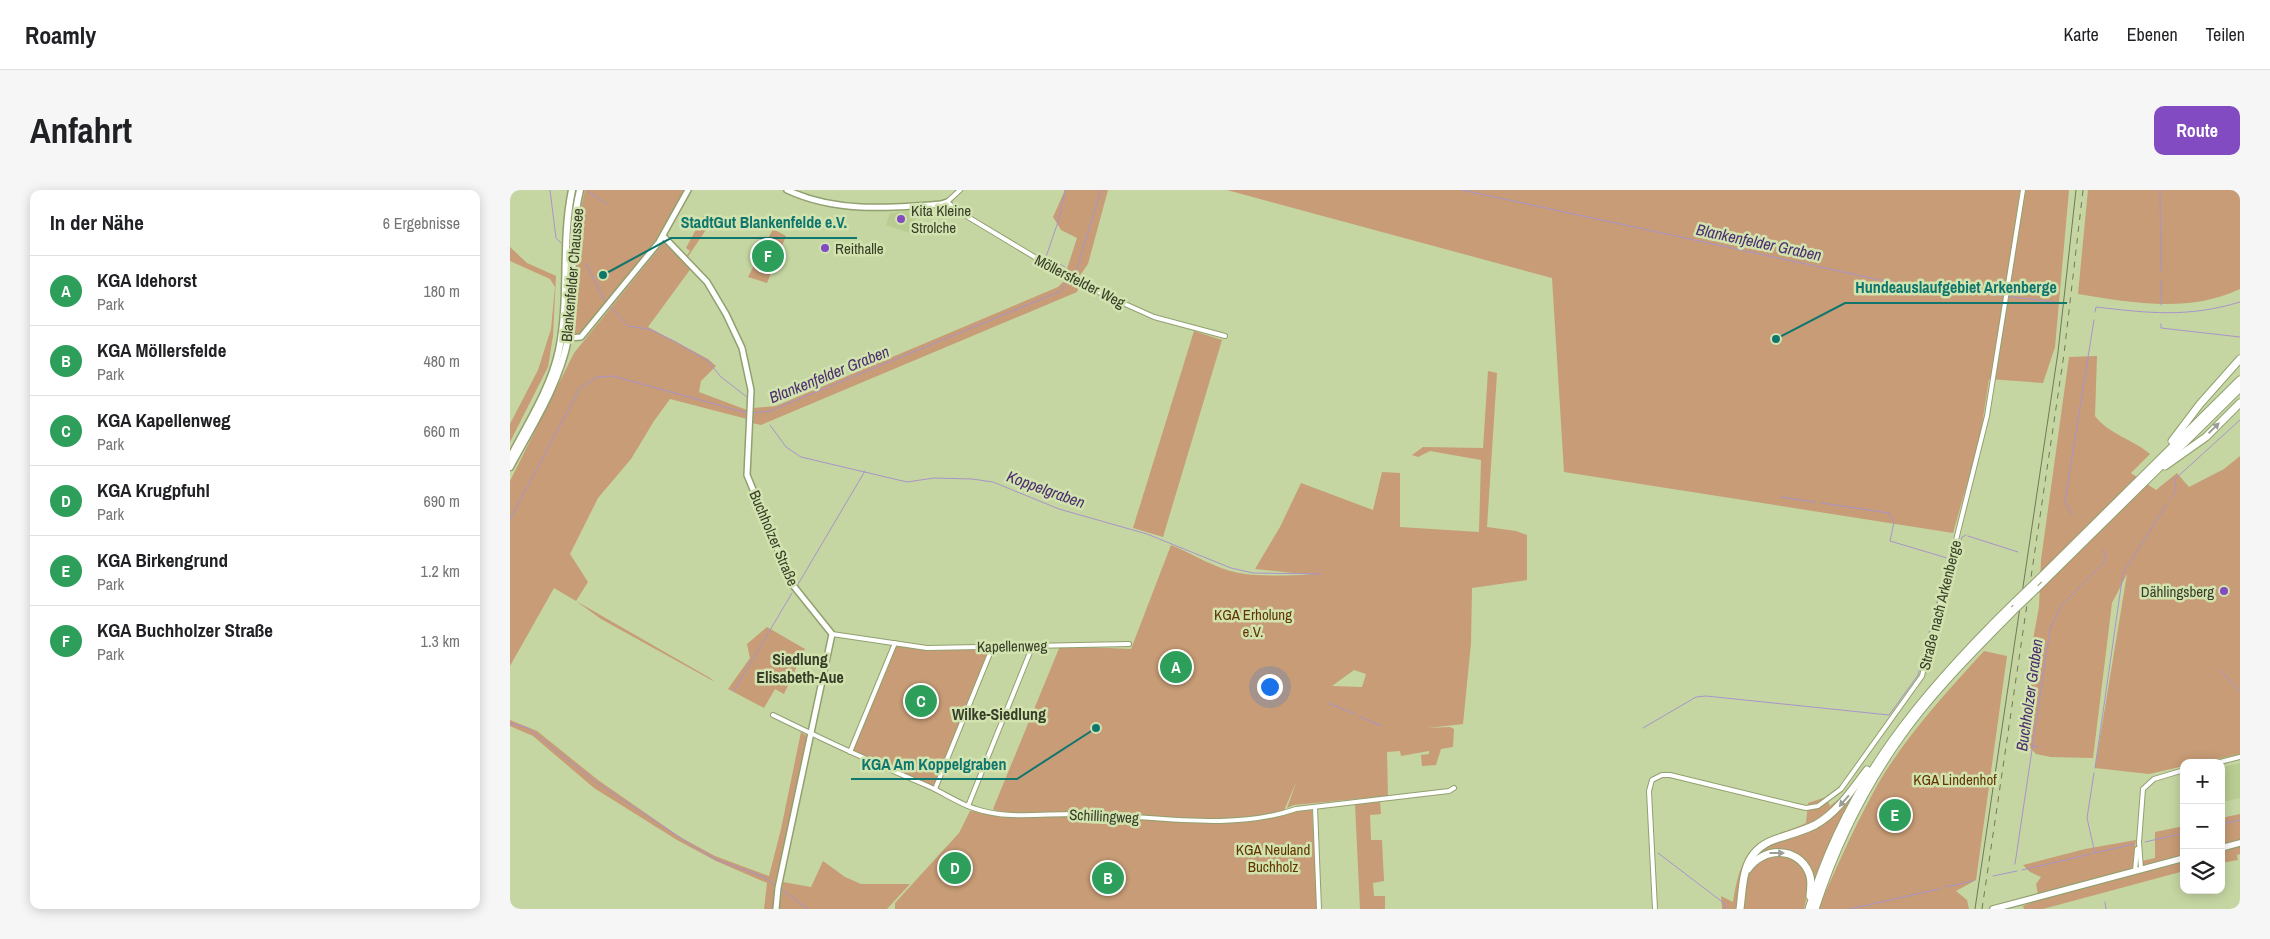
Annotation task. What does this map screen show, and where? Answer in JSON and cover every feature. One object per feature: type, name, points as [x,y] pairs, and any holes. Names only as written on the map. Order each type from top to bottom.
[{"type":"highway","points":[[2157,462],[2200,404],[2240,359]]},
{"type":"highway","points":[[1740,909],[1745,869],[1755,851],[1776,839],[1815,825],[1832,813],[1945,674],[2015,602],[2240,380]]},
{"type":"highway","points":[[1811,907],[1852,819],[1884,762],[1903,734],[1937,692],[2014,610],[2240,388]]},
{"type":"highway","points":[[2145,481],[2206,436],[2240,403]]},
{"type":"highway","points":[[1811,907],[1828,856],[1853,804],[1895,735]]},
{"type":"highway","points":[[1743,881],[1751,865],[1762,855],[1777,852],[1789,854],[1802,862],[1809,873],[1811,907]]},
{"type":"main road","name":"Blankenfelder Chaussee","points":[[510,458],[544,394],[559,352],[563,320],[567,224],[572,190]]},
{"type":"main road","name":"Blankenfelder Chaussee","points":[[510,468],[555,381],[568,338],[574,226],[580,190]]},
{"type":"main road","points":[[2225,847],[2240,843]]},
{"type":"main road","points":[[1995,909],[2180,859]]},
{"type":"street","points":[[568,338],[581,338],[663,236],[688,190]]},
{"type":"street","points":[[787,190],[827,204],[888,208],[941,204],[947,202],[960,190]]},
{"type":"street","name":"Straße nach Arkenberge","points":[[1654,909],[1649,791],[1652,780],[1662,775],[1670,775],[1797,806],[1814,807],[1827,801],[1841,789],[1918,684],[1924,670],[1983,434],[2023,190]]},
{"type":"street","name":"Möllersfelder Weg","points":[[947,202],[963,214],[1076,282],[1154,317],[1225,336]]},
{"type":"street","name":"Buchholzer Straße","points":[[663,236],[700,272],[726,314],[742,348],[751,390],[747,475],[792,584],[832,634]]},
{"type":"street","points":[[776,909],[778,887],[832,634]]},
{"type":"street","name":"Kapellenweg","points":[[832,634],[927,648],[1129,644]]},
{"type":"street","points":[[850,752],[895,643]]},
{"type":"street","points":[[968,806],[1033,645]]},
{"type":"street","points":[[935,789],[993,646]]},
{"type":"street","name":"Schillingweg","points":[[773,715],[968,806],[1002,814],[1081,814],[1223,820],[1276,816],[1296,809],[1449,791],[1454,788]]},
{"type":"street","points":[[2225,761],[2240,758]]},
{"type":"street","points":[[2138,870],[2142,792],[2145,786],[2154,779],[2180,771]]},
{"type":"street","points":[[1315,807],[1319,909]]},
{"type":"shaded area","name":"Kita Kleine Strolche","points":[[918,210],[910,233],[886,225],[890,213]]},
{"type":"shaded area","points":[[2240,763],[2240,798],[2225,802],[2225,766]]},
{"type":"green space","points":[[585,190],[687,190],[660,235],[580,336],[572,336],[580,212]]},
{"type":"green space","points":[[1065,190],[1108,190],[1088,264],[1078,278],[1066,272],[1077,238],[1061,230],[1053,217]]},
{"type":"green space","points":[[1227,190],[2020,190],[2011,254],[2014,254],[2026,190],[2069,190],[2055,347],[2043,383],[1989,379],[1980,438],[1953,533],[1564,472],[1552,278]]},
{"type":"green space","points":[[2088,190],[2240,190],[2240,289],[2221,296],[2181,304],[2139,303],[2078,294]]},
{"type":"green space","points":[[703,216],[712,221],[687,258],[690,251],[686,248]]},
{"type":"green space","points":[[773,229],[786,236],[767,283],[748,277]]},
{"type":"green space","points":[[665,241],[692,267],[648,327],[708,359],[716,366],[701,381],[699,392],[747,410],[747,419],[670,399],[631,459],[598,498],[570,554],[588,582],[576,601],[554,588],[510,666],[510,481],[574,353]]},
{"type":"green space","points":[[510,247],[527,263],[556,276],[553,336],[548,367],[510,442],[510,424],[538,370],[551,329],[555,287],[550,279],[510,261]]},
{"type":"green space","points":[[1065,280],[1079,286],[1077,292],[761,425],[752,423],[753,408],[776,406],[1058,287]]},
{"type":"green space","points":[[1194,331],[1222,340],[1163,537],[1133,528]]},
{"type":"green space","points":[[2097,356],[2095,416],[2113,432],[2150,454],[2131,473],[2156,490],[2177,473],[2189,487],[2224,469],[2240,456],[2240,754],[2217,759],[2180,759],[2180,767],[2149,774],[2095,768],[2127,574],[2112,603],[2093,758],[2051,757],[2036,754],[2023,740],[2027,672],[2039,607],[2041,560],[2069,357]]},
{"type":"green space","points":[[1488,371],[1497,373],[1487,527],[1516,531],[1527,535],[1527,580],[1472,588],[1471,643],[1463,724],[1428,728],[1450,727],[1454,729],[1453,747],[1441,749],[1436,765],[1422,766],[1421,755],[1429,754],[1429,751],[1401,756],[1400,751],[1387,752],[1388,796],[1294,805],[1287,808],[1297,780],[1283,813],[1312,810],[1318,909],[895,909],[895,903],[959,833],[970,811],[1000,814],[993,809],[1060,646],[1131,649],[1171,545],[1213,565],[1239,573],[1312,575],[1255,569],[1280,527],[1301,483],[1373,510],[1382,472],[1400,473],[1400,527],[1479,532],[1481,460],[1430,451],[1418,457],[1412,455],[1423,447],[1483,448]],"holes":[[[1354,670],[1366,674],[1362,687],[1332,686]]]},
{"type":"green space","points":[[576,601],[710,678],[715,682],[601,619]]},
{"type":"green space","points":[[767,627],[805,649],[784,694],[775,689],[764,708],[728,689],[750,658],[747,644]]},
{"type":"green space","points":[[896,644],[932,650],[990,648],[934,787],[853,751]]},
{"type":"green space","name":"KGA Lindenhof","points":[[1984,651],[2007,656],[1976,880],[1956,891],[1967,900],[1969,909],[1818,909],[1858,823],[1883,775],[1909,738]]},
{"type":"green space","points":[[510,720],[537,731],[598,780],[680,837],[715,856],[769,876],[781,829],[801,732],[808,737],[774,909],[764,909],[767,883],[716,861],[677,840],[594,788],[533,736],[510,726]]},
{"type":"green space","points":[[1865,778],[1812,890],[1808,891],[1804,909],[1722,909],[1721,896],[1733,902],[1739,874],[1751,850],[1766,839],[1806,823],[1808,803],[1826,797],[1830,806]]},
{"type":"green space","points":[[1380,801],[1381,814],[1370,815],[1371,840],[1382,840],[1384,881],[1373,883],[1374,896],[1385,896],[1385,909],[1360,909],[1355,804]]},
{"type":"green space","points":[[2240,814],[2240,854],[2237,855],[2238,860],[2225,862],[2225,849],[2225,817]]},
{"type":"green space","points":[[2180,827],[2180,872],[2043,909],[2024,909],[2023,906],[2039,899],[2036,884],[2041,877],[2030,872],[2023,865],[2085,849],[2136,840],[2133,863],[2155,858],[2155,832]]},
{"type":"green space","points":[[823,861],[845,877],[861,884],[910,884],[887,909],[779,909],[783,882],[811,887]]},
{"type":"waterway","points":[[550,190],[556,238],[561,243]]},
{"type":"waterway","points":[[1049,258],[1046,257],[1059,219],[1065,190]]},
{"type":"waterway","name":"Blankenfelder Graben","points":[[751,413],[770,411],[1061,291],[1077,268],[1101,190]]},
{"type":"waterway","name":"Blankenfelder Graben","points":[[1462,190],[1885,281],[2053,302]]},
{"type":"waterway","points":[[2160,190],[2161,272]]},
{"type":"waterway","points":[[589,192],[607,204]]},
{"type":"waterway","points":[[611,306],[663,242],[667,243]]},
{"type":"waterway","points":[[1054,261],[1065,267]]},
{"type":"waterway","points":[[586,263],[605,301]]},
{"type":"waterway","points":[[2161,280],[2161,305]]},
{"type":"waterway","name":"Blankenfelder Graben","points":[[2095,312],[2096,307],[2168,313],[2185,312],[2221,307],[2240,302]]},
{"type":"waterway","points":[[610,306],[628,326],[649,329],[708,361],[721,377],[747,397]]},
{"type":"waterway","name":"Buchholzer Graben","points":[[2072,515],[2065,501],[2094,320]]},
{"type":"waterway","points":[[2161,324],[2161,328],[2240,337]]},
{"type":"waterway","name":"Blankenfelder Graben","points":[[510,519],[580,388],[597,377],[613,376],[747,413]]},
{"type":"waterway","points":[[2170,499],[2176,490],[2175,479],[2240,420]]},
{"type":"waterway","name":"Koppelgraben","points":[[770,425],[786,447],[801,457],[907,482],[934,478],[972,479],[993,482],[1059,509],[1147,534],[1231,568],[1253,573],[1321,574]]},
{"type":"waterway","points":[[797,586],[865,471]]},
{"type":"waterway","points":[[1781,497],[1815,502]]},
{"type":"waterway","points":[[1821,503],[1889,513],[1894,522],[1890,541],[1947,558]]},
{"type":"waterway","points":[[2095,768],[2123,573],[2167,504]]},
{"type":"waterway","points":[[1949,587],[1962,537],[1966,535]]},
{"type":"waterway","points":[[1968,536],[2018,552]]},
{"type":"waterway","name":"Buchholzer Graben","points":[[2015,864],[2050,629],[2061,606],[2106,560],[2103,550]]},
{"type":"waterway","points":[[1643,728],[1696,697],[1706,696],[1889,715],[1918,675],[1940,590]]},
{"type":"waterway","points":[[734,691],[792,593]]},
{"type":"waterway","points":[[2220,670],[2240,691]]},
{"type":"waterway","points":[[1328,703],[1355,714]]},
{"type":"waterway","points":[[1360,717],[1382,726]]},
{"type":"waterway","points":[[510,723],[528,728],[597,783],[690,844],[715,859],[764,877],[774,884]]},
{"type":"waterway","name":"Buchholzer Graben","points":[[2032,746],[2039,747]]},
{"type":"waterway","points":[[2094,773],[2087,818],[2095,853]]},
{"type":"waterway","points":[[2225,823],[2240,820]]},
{"type":"waterway","points":[[2145,842],[2180,834]]},
{"type":"waterway","points":[[2094,853],[2134,844]]},
{"type":"waterway","points":[[1658,853],[1725,904],[1725,909]]},
{"type":"waterway","points":[[2022,870],[2091,854]]},
{"type":"waterway","points":[[1993,876],[2017,871]]},
{"type":"waterway","points":[[1945,887],[1973,881]]},
{"type":"waterway","points":[[781,889],[808,909]]},
{"type":"waterway","points":[[1850,909],[1939,889]]},
{"type":"waterway","points":[[2105,902],[2106,909]]},
{"type":"tram line","points":[[1975,909],[2058,352],[2076,190]]},
{"type":"railway","points":[[1982,909],[2064,354],[2083,190]]},
{"type":"place","name":"Kita Kleine Strolche","points":[[901,219]]},
{"type":"place","name":"Reithalle","points":[[825,248]]},
{"type":"place","name":"KGA Buchholzer Straße","points":[[768,256]]},
{"type":"place","name":"StadtGut Blankenfelde e.V.","points":[[603,275]]},
{"type":"place","name":"Hundeauslaufgebiet Arkenberge","points":[[1776,339]]},
{"type":"place","name":"Dählingsberg","points":[[2224,591]]},
{"type":"place","name":"KGA Idehorst","points":[[1176,667]]},
{"type":"place","name":"KGA Kapellenweg","points":[[921,701]]},
{"type":"place","name":"KGA Am Koppelgraben","points":[[1096,728]]},
{"type":"place","name":"KGA Birkengrund","points":[[1895,815]]},
{"type":"place","name":"KGA Krugpfuhl","points":[[955,868]]},
{"type":"place","name":"KGA Möllersfelde","points":[[1108,878]]},
{"type":"district","name":"Siedlung Elisabeth-Aue","points":[[800,668]]},
{"type":"district","name":"Wilke-Siedlung","points":[[999,714]]},
{"type":"park label","name":"KGA Erholung e.V.","points":[[1253,622]]},
{"type":"park label","name":"KGA Neuland Buchholz","points":[[1273,858]]}]
